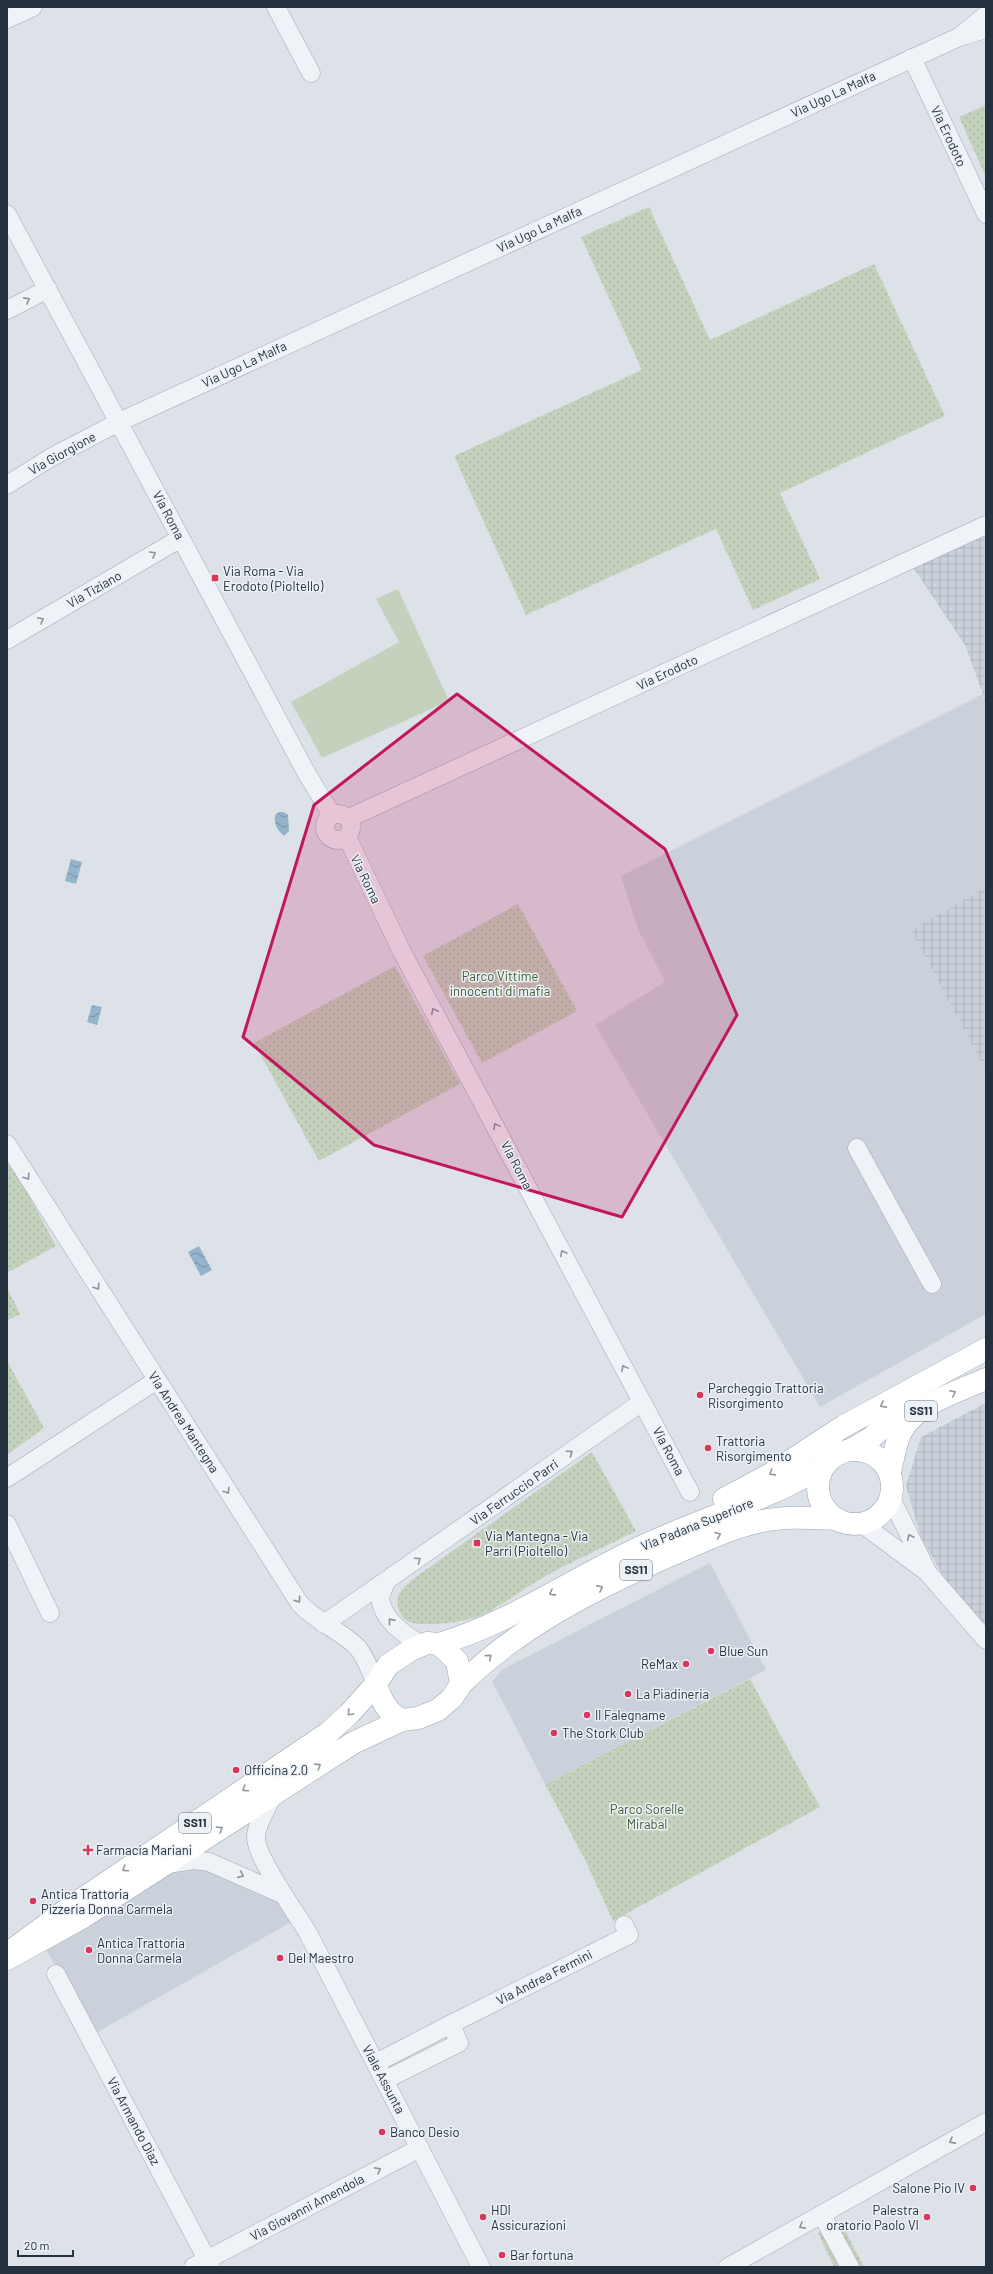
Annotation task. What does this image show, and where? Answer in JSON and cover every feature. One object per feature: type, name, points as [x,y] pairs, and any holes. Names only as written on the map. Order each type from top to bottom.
[{"type":"main road","name":"SS11","points":[[662,1538],[699,1513],[769,1475],[844,1426],[981,1352]]},
{"type":"main road","name":"Via Padana Superiore","points":[[430,1644],[498,1622],[619,1558],[662,1538],[766,1496],[825,1466],[840,1454],[852,1450],[871,1438],[954,1367]]},
{"type":"main road","name":"SS11","points":[[891,1498],[893,1486],[890,1473],[899,1436],[912,1418],[947,1396],[986,1379]]},
{"type":"main road","points":[[852,1450],[868,1451],[884,1463],[890,1473]]},
{"type":"main road","name":"Via Padana Superiore","points":[[825,1466],[818,1479],[819,1493],[823,1506],[837,1519]]},
{"type":"main road","points":[[861,1524],[879,1515],[891,1498]]},
{"type":"main road","name":"Via Padana Superiore","points":[[461,1684],[509,1642],[590,1594],[634,1571],[716,1535],[772,1520],[800,1517],[837,1519],[849,1524],[861,1524]]},
{"type":"main road","name":"SS11","points":[[7,1954],[68,1908],[328,1733],[349,1714],[376,1684],[388,1665],[401,1655],[430,1644]]},
{"type":"main road","points":[[430,1644],[457,1660],[461,1684]]},
{"type":"main road","points":[[376,1684],[386,1707],[394,1716],[402,1720]]},
{"type":"main road","name":"SS11","points":[[7,1959],[83,1917],[353,1743],[402,1720],[418,1718],[438,1710],[452,1698],[461,1684]]},
{"type":"street","points":[[7,19],[33,7]]},
{"type":"street","points":[[276,7],[312,73]]},
{"type":"street","name":"Via Ugo La Malfa","points":[[959,37],[986,15]]},
{"type":"street","name":"Via Ugo La Malfa","points":[[119,422],[912,58],[959,37],[986,29]]},
{"type":"street","name":"Via Erodoto","points":[[912,58],[986,214]]},
{"type":"street","name":"Via Roma","points":[[7,214],[307,774],[340,817]]},
{"type":"street","points":[[7,310],[48,289]]},
{"type":"street","name":"Via Giorgione","points":[[7,485],[50,458],[119,422]]},
{"type":"street","name":"Via Erodoto","points":[[340,817],[986,526]]},
{"type":"street","name":"Via Tiziano","points":[[7,640],[181,538]]},
{"type":"street","points":[[340,817],[352,828],[347,837],[338,840],[327,835],[325,824],[340,817]]},
{"type":"street","name":"Via Roma","points":[[347,837],[402,952],[690,1492]]},
{"type":"street","name":"Via Andrea Mantegna","points":[[7,1144],[300,1604],[324,1624],[357,1647],[363,1656],[376,1684]]},
{"type":"street","points":[[857,1148],[932,1284]]},
{"type":"street","points":[[7,1478],[157,1380]]},
{"type":"street","name":"Via Ferruccio Parri","points":[[324,1624],[642,1402]]},
{"type":"street","points":[[891,1498],[927,1572]]},
{"type":"street","points":[[7,1524],[50,1613]]},
{"type":"street","points":[[861,1524],[927,1572],[986,1640]]},
{"type":"street","points":[[386,1582],[380,1597],[385,1613],[402,1633],[430,1644]]},
{"type":"street","name":"Viale Assunta","points":[[274,1794],[259,1824],[256,1842],[282,1894],[306,1929],[481,2267]]},
{"type":"street","points":[[164,1865],[194,1860],[209,1862],[282,1894]]},
{"type":"street","name":"Via Andrea Fermini","points":[[376,2063],[629,1935],[624,1925]]},
{"type":"street","name":"Via Armando Diaz","points":[[56,1974],[204,2265]]},
{"type":"street","points":[[385,2080],[460,2042],[451,2024]]},
{"type":"street","points":[[728,2267],[986,2122]]},
{"type":"street","name":"Via Giovanni Amendola","points":[[204,2265],[420,2148]]},
{"type":"street","points":[[822,2215],[850,2267]]},
{"type":"highlighted area","points":[[457,694],[665,849],[737,1015],[622,1217],[374,1145],[243,1037],[314,805]]},
{"type":"shaded area","points":[[986,533],[986,717],[983,694],[965,645],[913,567]]},
{"type":"shaded area","points":[[983,694],[986,717],[986,887],[911,930],[986,1071],[986,1314],[820,1407],[595,1025],[665,982],[638,929],[621,876]]},
{"type":"shaded area","points":[[986,887],[986,1071],[911,930]]},
{"type":"shaded area","points":[[986,1403],[986,1632],[943,1576],[921,1537],[906,1486],[921,1437]]},
{"type":"shaded area","points":[[710,1563],[766,1670],[545,1784],[492,1681],[503,1669]]},
{"type":"shaded area","points":[[194,1863],[279,1899],[293,1921],[94,2034],[45,1948],[166,1869]]},
{"type":"green space","points":[[986,105],[986,177],[959,117]]},
{"type":"green space","points":[[649,207],[710,340],[874,264],[945,416],[780,493],[820,579],[753,610],[716,529],[526,615],[454,456],[642,370],[581,237]]},
{"type":"green space","points":[[398,589],[449,701],[322,758],[291,702],[399,642],[376,599]]},
{"type":"green space","name":"Parco Vittime innocenti di mafia","points":[[518,904],[577,1011],[482,1063],[423,956]]},
{"type":"green space","points":[[395,966],[460,1084],[319,1161],[254,1043]]},
{"type":"green space","points":[[7,1155],[56,1246],[7,1273]]},
{"type":"green space","points":[[7,1287],[20,1314],[7,1321]]},
{"type":"green space","points":[[7,1361],[44,1428],[7,1455]]},
{"type":"green space","points":[[592,1452],[636,1531],[555,1571],[498,1607],[476,1618],[456,1622],[422,1624],[407,1621],[401,1615],[397,1601],[399,1594],[413,1579]]},
{"type":"green space","name":"Parco Sorelle Mirabal","points":[[750,1679],[820,1807],[613,1921],[586,1862],[545,1784]]},
{"type":"green space","points":[[841,2222],[864,2267],[834,2267],[818,2233]]},
{"type":"water","points":[[279,812],[284,812],[288,815],[289,831],[284,836],[276,824],[275,815]]},
{"type":"water","points":[[71,859],[82,862],[76,884],[65,881]]},
{"type":"water","points":[[92,1005],[102,1007],[97,1025],[87,1022]]},
{"type":"water","points":[[199,1246],[212,1270],[201,1276],[188,1252]]},
{"type":"place","name":"Via Roma - Via Erodoto (Pioltello)","points":[[215,578]]},
{"type":"place","name":"Parcheggio Trattoria Risorgimento","points":[[700,1395]]},
{"type":"place","name":"Trattoria Risorgimento","points":[[708,1448]]},
{"type":"place","name":"Via Mantegna - Via Parri (Pioltello)","points":[[477,1543]]},
{"type":"place","name":"Blue Sun","points":[[711,1651]]},
{"type":"place","name":"ReMax","points":[[686,1664]]},
{"type":"place","name":"La Piadineria","points":[[628,1694]]},
{"type":"place","name":"Il Falegname","points":[[587,1715]]},
{"type":"place","name":"The Stork Club","points":[[554,1733]]},
{"type":"place","name":"Officina 2.0","points":[[236,1770]]},
{"type":"place","name":"Farmacia Mariani","points":[[88,1850]]},
{"type":"place","name":"Antica Trattoria Pizzeria Donna Carmela","points":[[33,1901]]},
{"type":"place","name":"Antica Trattoria Donna Carmela","points":[[89,1950]]},
{"type":"place","name":"Del Maestro","points":[[280,1958]]},
{"type":"place","name":"Banco Desio","points":[[382,2132]]},
{"type":"place","name":"Salone Pio IV","points":[[973,2188]]},
{"type":"place","name":"HDI Assicurazioni","points":[[483,2217]]},
{"type":"place","name":"Palestra oratorio Paolo VI","points":[[927,2217]]},
{"type":"place","name":"Bar fortuna","points":[[502,2255]]}]
